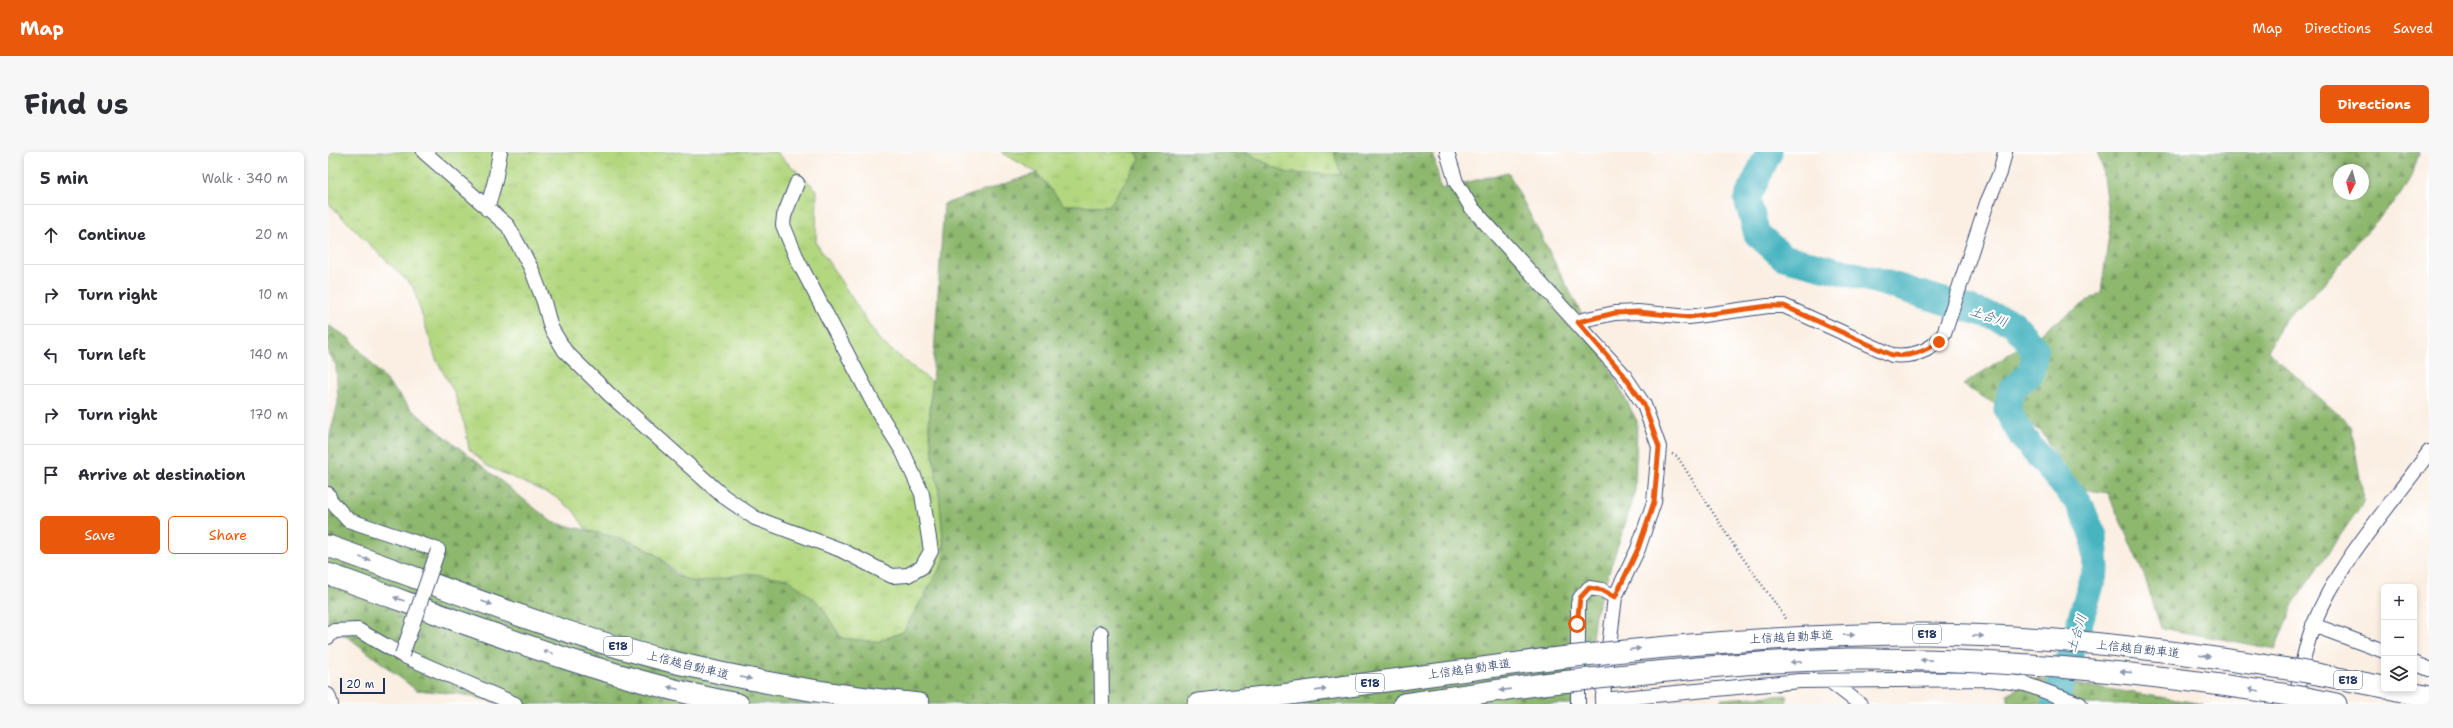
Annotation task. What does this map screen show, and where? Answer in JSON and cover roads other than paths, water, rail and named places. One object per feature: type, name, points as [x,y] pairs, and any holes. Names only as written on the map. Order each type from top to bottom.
[{"type":"highway","name":"上信越自動車道","points":[[328,546],[540,622],[672,662],[800,689],[919,704]]},
{"type":"highway","name":"E18","points":[[328,574],[593,666],[738,704]]},
{"type":"highway","name":"上信越自動車道","points":[[1198,704],[1541,660],[1702,642],[1778,637],[1927,634],[2003,637],[2146,649],[2312,673],[2381,686]]},
{"type":"highway","name":"上信越自動車道","points":[[1404,704],[1543,684],[1701,668],[1776,662],[1927,660],[2076,667],[2227,685],[2301,701],[2336,704]]},
{"type":"highway","points":[[2406,692],[2429,697]]},
{"type":"street","points":[[424,152],[508,226],[531,268],[544,302],[551,328],[565,351],[610,395],[723,496],[755,518],[841,550],[892,576],[908,575],[922,567],[931,551],[922,494],[903,452],[876,410],[798,261],[783,225],[784,216],[797,183]]},
{"type":"street","points":[[487,209],[496,181],[500,152]]},
{"type":"street","points":[[1447,152],[1456,182],[1471,207],[1578,322],[1623,374],[1644,405],[1659,447],[1654,502],[1638,549],[1615,597],[1602,702],[1712,688],[1830,681],[1991,679],[2025,684],[2080,704]]},
{"type":"street","points":[[1578,322],[1615,313],[1638,312],[1689,317],[1768,306],[1784,306],[1892,355],[1906,356],[1925,351],[1939,342],[1944,334],[1988,202],[2000,173],[2005,152]]},
{"type":"street","points":[[2301,701],[2305,651],[2313,625],[2325,599],[2348,562],[2429,452]]},
{"type":"street","points":[[328,494],[330,500],[348,520],[438,550],[402,655]]},
{"type":"street","points":[[1578,704],[1577,624],[1580,598],[1589,588],[1602,590],[1615,597]]},
{"type":"street","points":[[2313,625],[2381,651]]},
{"type":"street","points":[[328,637],[334,631],[358,630],[402,655],[515,704]]},
{"type":"street","points":[[1101,633],[1102,704]]},
{"type":"street","points":[[2417,664],[2429,669]]},
{"type":"street","points":[[1830,681],[1860,704]]},
{"type":"street","points":[[328,695],[331,704]]},
{"type":"waterway","name":"土合川","points":[[1769,152],[1747,199],[1757,234],[1783,257],[1875,280],[2012,322],[2035,349],[2031,372],[2011,390],[2007,410],[2023,438],[2078,502],[2094,536],[2096,568],[2055,704]]}]
